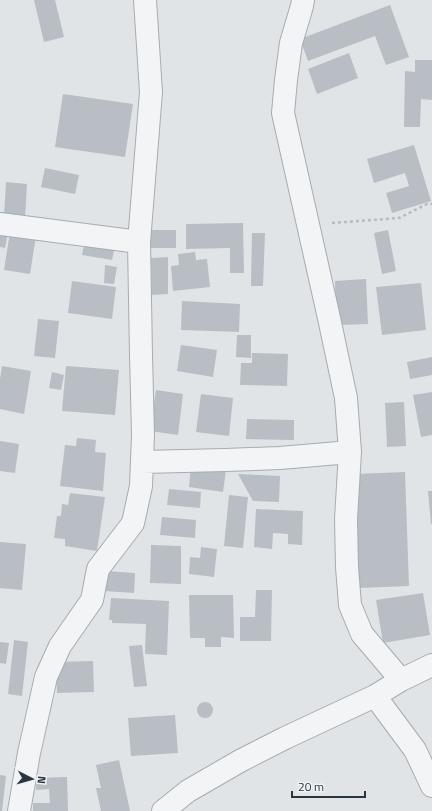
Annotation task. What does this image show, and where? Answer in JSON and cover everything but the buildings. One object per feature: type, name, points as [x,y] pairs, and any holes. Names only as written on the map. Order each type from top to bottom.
[{"type":"street","points":[[19,811],[29,753],[46,676],[60,646],[92,600],[98,569],[133,523],[141,486],[143,435],[140,242],[151,92],[145,0]]},
{"type":"street","points":[[302,0],[302,6],[292,43],[286,80],[283,113],[330,318],[346,398],[350,452],[346,519],[347,567],[350,605],[362,634],[401,680]]},
{"type":"street","points":[[0,224],[140,242]]},
{"type":"street","points":[[142,462],[280,458],[350,452]]},
{"type":"street","points":[[163,811],[188,792],[240,761],[285,738],[375,696],[401,680],[432,665]]},
{"type":"street","points":[[375,696],[415,750],[432,786]]},
{"type":"path","points":[[308,225],[399,218],[427,204],[432,204]]}]
